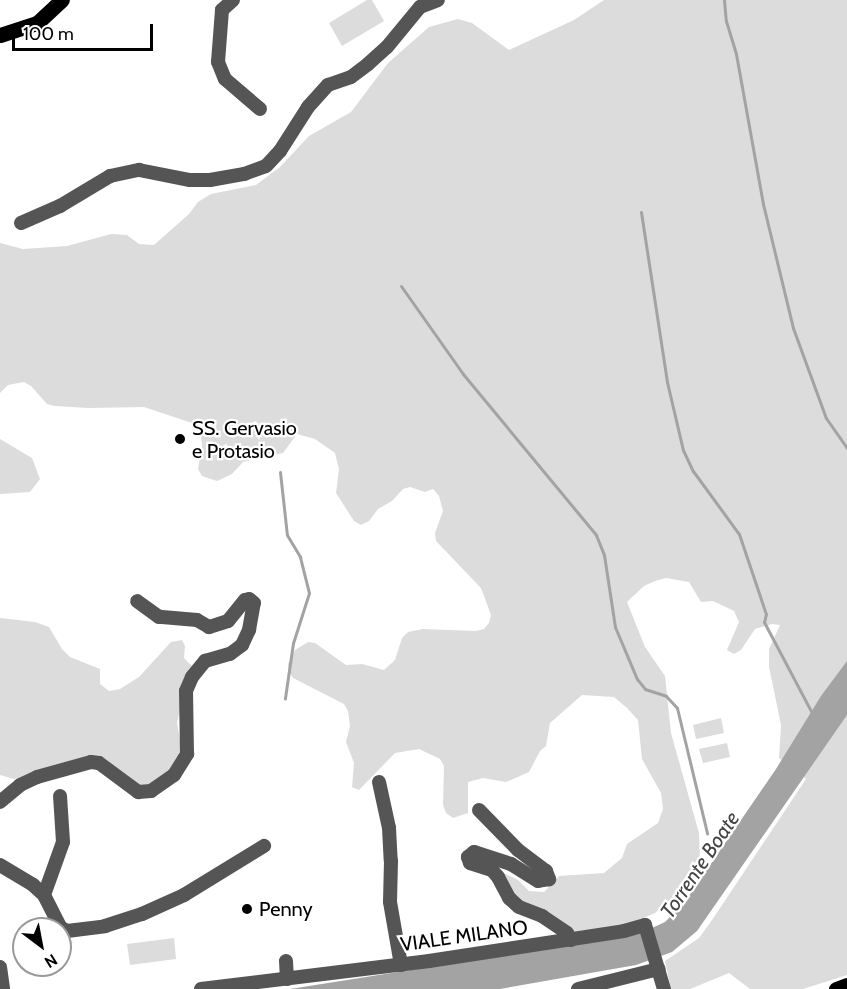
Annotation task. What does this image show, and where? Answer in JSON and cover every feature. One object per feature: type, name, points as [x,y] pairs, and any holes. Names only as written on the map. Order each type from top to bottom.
[{"type":"main road","points":[[0,35],[37,24],[62,0]]},
{"type":"main road","points":[[836,989],[847,986]]},
{"type":"street","points":[[233,0],[222,10],[218,62],[225,79],[260,109]]},
{"type":"street","points":[[21,223],[60,206],[110,176],[139,170],[190,180],[210,180],[244,174],[266,166],[280,151],[308,107],[328,85],[351,77],[368,64],[387,47],[420,7],[438,0]]},
{"type":"street","points":[[0,802],[20,785],[37,777],[91,762],[99,763],[138,792],[151,791],[174,775],[187,754],[186,698],[192,677],[205,661],[230,654],[242,645],[249,630],[254,603],[249,599],[245,600],[228,621],[209,627],[197,620],[159,617],[137,601]]},
{"type":"street","points":[[379,783],[389,828],[391,861],[383,901],[401,965]]},
{"type":"street","points":[[44,896],[63,842],[60,796]]},
{"type":"street","points":[[478,810],[518,850],[546,871],[549,879],[538,881],[511,864],[474,852],[468,856],[470,863],[492,870],[509,898],[519,907],[542,916],[567,933],[571,940]]},
{"type":"street","points":[[0,865],[33,885],[44,896],[60,927],[67,931],[105,926],[142,914],[184,895],[264,846]]},
{"type":"street","name":"VIALE MILANO","points":[[201,989],[401,965],[571,940],[645,925],[659,968]]},
{"type":"street","points":[[286,962],[287,979]]},
{"type":"street","points":[[0,967],[3,989]]},
{"type":"street","points":[[578,989],[659,968],[664,989]]},
{"type":"shaded area","points":[[367,0],[372,0],[384,21],[342,46],[329,23]]},
{"type":"shaded area","points":[[604,0],[847,0],[847,975],[803,989],[750,989],[729,973],[690,989],[671,989],[665,961],[699,938],[806,779],[779,758],[781,725],[769,667],[769,649],[780,625],[772,624],[755,629],[741,650],[734,654],[727,650],[739,622],[734,611],[713,601],[701,602],[689,582],[666,578],[655,581],[644,586],[627,602],[645,647],[665,676],[671,733],[699,833],[700,859],[674,897],[655,913],[632,923],[576,933],[497,891],[490,876],[497,871],[504,873],[518,880],[529,891],[544,892],[559,876],[604,873],[622,858],[627,844],[658,823],[663,809],[661,793],[642,759],[638,720],[627,708],[614,697],[582,695],[550,723],[546,746],[540,751],[529,772],[506,782],[483,778],[468,782],[468,813],[453,818],[446,813],[443,805],[444,766],[440,759],[419,749],[395,753],[359,790],[352,787],[354,763],[346,742],[350,726],[348,711],[344,704],[293,678],[289,672],[288,664],[295,650],[308,642],[315,643],[346,665],[362,664],[384,670],[395,660],[402,638],[408,632],[423,629],[476,631],[484,629],[489,623],[491,615],[481,588],[436,541],[435,533],[443,511],[439,496],[433,489],[425,492],[410,487],[403,489],[392,501],[378,509],[369,521],[361,525],[354,521],[336,493],[339,469],[335,453],[315,439],[297,434],[283,453],[243,462],[232,474],[217,481],[202,476],[198,469],[202,445],[200,430],[195,424],[144,407],[55,406],[47,404],[31,386],[24,382],[8,385],[0,393],[0,243],[23,249],[67,246],[111,234],[127,235],[139,244],[154,245],[189,214],[198,202],[211,194],[256,185],[280,167],[309,136],[351,112],[388,63],[429,27],[458,19],[472,23],[509,50],[574,20]]},
{"type":"shaded area","points":[[0,439],[32,458],[40,479],[30,492],[0,494]]},
{"type":"shaded area","points":[[0,618],[35,622],[49,627],[62,649],[70,657],[100,669],[100,684],[109,691],[120,689],[139,677],[171,642],[182,640],[185,646],[184,658],[194,668],[179,690],[181,706],[177,723],[181,745],[179,756],[169,774],[156,783],[137,786],[102,761],[14,779],[0,775]]},
{"type":"shaded area","points":[[847,661],[847,715],[697,931],[672,952],[636,965],[500,989],[290,989],[639,934],[665,922],[684,903],[776,769],[821,696]]},
{"type":"shaded area","points":[[721,718],[724,733],[696,739],[693,725]]},
{"type":"shaded area","points":[[727,743],[730,757],[703,763],[699,749]]},
{"type":"shaded area","points":[[174,938],[176,959],[130,965],[127,944]]},
{"type":"waterway","points":[[724,0],[726,21],[736,54],[763,204],[793,328],[826,418],[847,448]]},
{"type":"waterway","points":[[641,212],[667,382],[683,450],[693,471],[739,534],[766,614],[764,622],[813,715]]},
{"type":"waterway","name":"Torrente Boate","points":[[401,286],[463,374],[596,535],[604,555],[615,627],[637,679],[645,689],[666,696],[677,708],[707,833]]},
{"type":"waterway","points":[[280,472],[287,535],[300,557],[309,593],[293,643],[285,698]]},
{"type":"place","name":"SS. Gervasio e Protasio","points":[[180,439]]},
{"type":"place","name":"Penny","points":[[247,909]]}]
